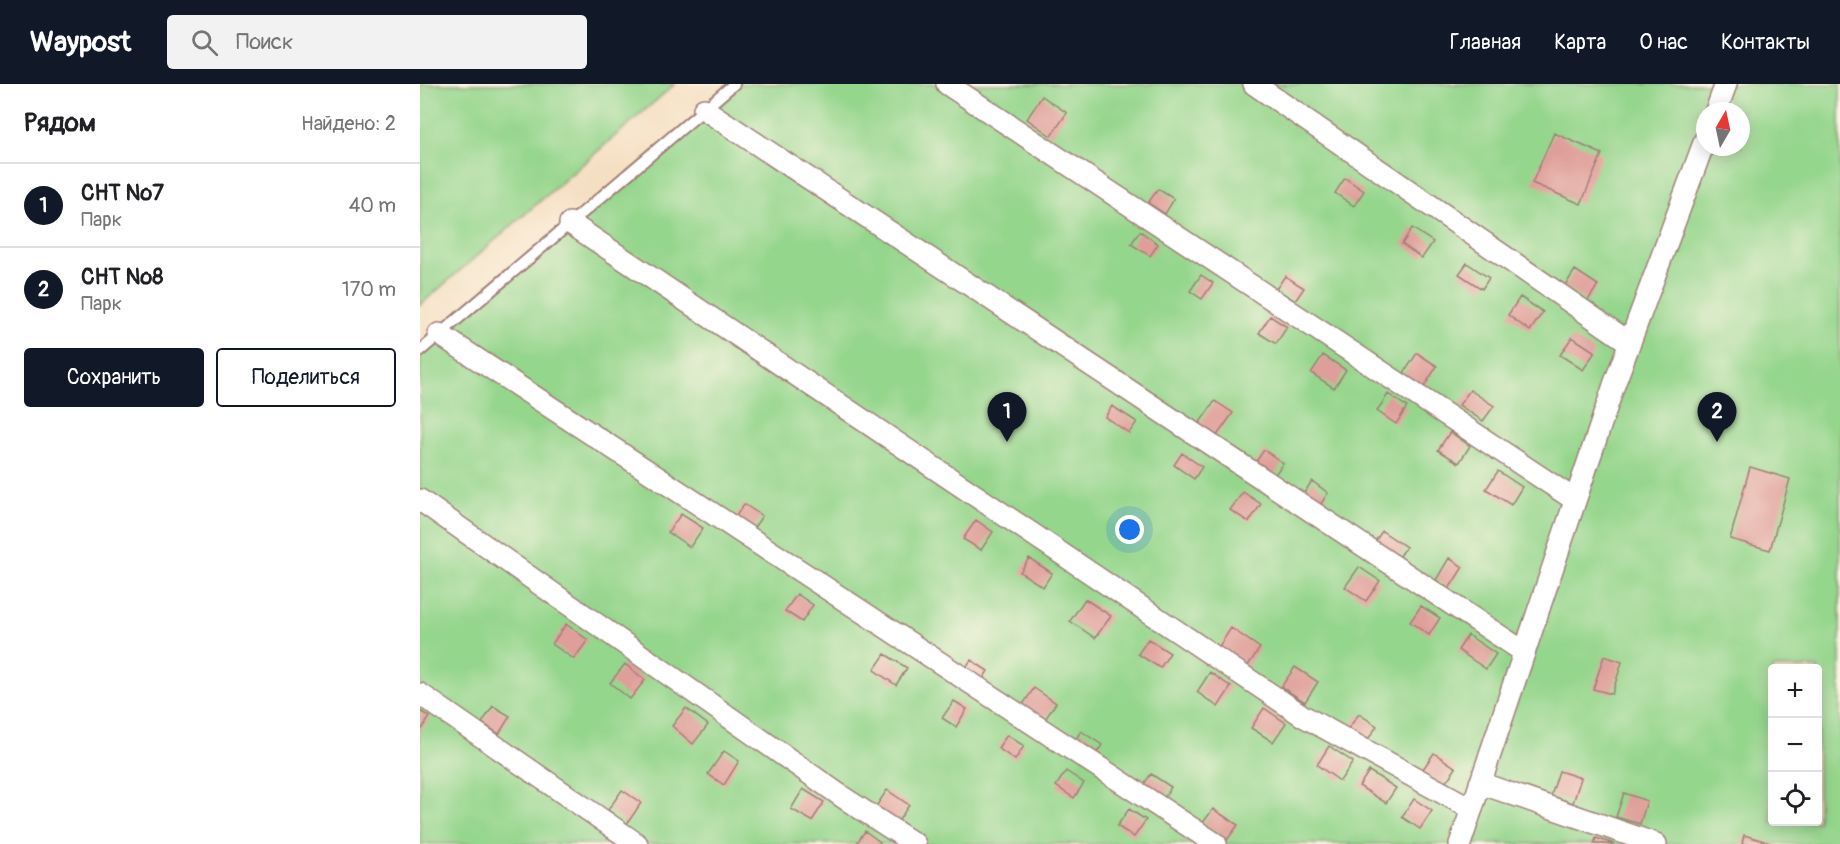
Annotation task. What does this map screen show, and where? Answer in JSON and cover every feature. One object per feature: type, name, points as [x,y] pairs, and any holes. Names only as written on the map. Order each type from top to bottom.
[{"type":"street","points":[[947,84],[1575,500]]},
{"type":"street","points":[[1254,84],[1629,343]]},
{"type":"street","points":[[1719,102],[1726,84]]},
{"type":"street","points":[[704,109],[1524,652]]},
{"type":"street","points":[[1460,844],[1629,343],[1699,156]]},
{"type":"street","points":[[570,223],[1304,716],[1472,809]]},
{"type":"street","points":[[439,334],[1216,844]]},
{"type":"street","points":[[420,500],[844,798],[915,844]]},
{"type":"street","points":[[420,693],[637,844]]},
{"type":"street","points":[[1480,783],[1656,844]]},
{"type":"lane","points":[[420,351],[734,84]]},
{"type":"green space","points":[[420,84],[675,84],[420,305]]},
{"type":"green space","points":[[734,84],[1840,84],[1840,844],[420,844],[420,351]]},
{"type":"building","points":[[1042,96],[1067,113],[1051,136],[1027,119]]},
{"type":"building","points":[[1554,133],[1602,154],[1581,204],[1532,183]]},
{"type":"building","points":[[1345,178],[1364,191],[1354,206],[1335,193]]},
{"type":"building","points":[[1158,189],[1174,199],[1165,214],[1148,203]]},
{"type":"building","points":[[1412,228],[1433,242],[1422,258],[1402,244]]},
{"type":"building","points":[[1140,231],[1158,244],[1150,256],[1131,244]]},
{"type":"building","points":[[1467,263],[1489,278],[1482,289],[1459,274]]},
{"type":"building","points":[[1575,270],[1598,285],[1587,302],[1564,287]]},
{"type":"building","points":[[1201,275],[1213,283],[1202,299],[1190,291]]},
{"type":"building","points":[[1285,276],[1304,288],[1295,301],[1276,289]]},
{"type":"building","points":[[1520,297],[1543,312],[1530,331],[1508,315]]},
{"type":"building","points":[[1270,316],[1287,327],[1276,344],[1259,333]]},
{"type":"building","points":[[1572,337],[1595,352],[1583,370],[1560,355]]},
{"type":"building","points":[[1417,353],[1437,366],[1424,387],[1404,373]]},
{"type":"building","points":[[1323,355],[1346,370],[1334,388],[1311,373]]},
{"type":"building","points":[[1470,390],[1494,406],[1483,421],[1459,405]]},
{"type":"building","points":[[1388,394],[1407,407],[1396,424],[1377,411]]},
{"type":"building","points":[[1215,401],[1233,413],[1216,437],[1198,425]]},
{"type":"building","points":[[1112,406],[1137,422],[1129,433],[1105,417]]},
{"type":"building","points":[[1450,432],[1470,446],[1459,463],[1438,450]]},
{"type":"building","points":[[1264,450],[1283,463],[1272,479],[1253,466]]},
{"type":"building","points":[[1182,453],[1202,467],[1194,479],[1174,465]]},
{"type":"building","points":[[1750,467],[1790,479],[1770,550],[1730,539]]},
{"type":"building","points":[[1498,471],[1522,487],[1511,505],[1486,489]]},
{"type":"building","points":[[1312,481],[1328,493],[1317,510],[1300,499]]},
{"type":"building","points":[[1243,492],[1261,504],[1249,522],[1230,510]]},
{"type":"building","points":[[744,504],[762,516],[753,529],[735,517]]},
{"type":"building","points":[[681,514],[703,528],[690,547],[668,532]]},
{"type":"building","points":[[976,520],[993,532],[981,550],[963,539]]},
{"type":"building","points":[[1382,531],[1406,547],[1396,562],[1372,546]]},
{"type":"building","points":[[1029,558],[1052,573],[1043,587],[1020,572]]},
{"type":"building","points":[[1449,558],[1463,567],[1449,589],[1436,580]]},
{"type":"building","points":[[1359,567],[1380,581],[1366,601],[1345,587]]},
{"type":"building","points":[[797,594],[813,605],[802,622],[785,611]]},
{"type":"building","points":[[1085,599],[1111,616],[1095,638],[1070,621]]},
{"type":"building","points":[[1421,606],[1440,618],[1429,635],[1410,622]]},
{"type":"building","points":[[566,624],[588,640],[574,659],[552,644]]},
{"type":"building","points":[[1231,628],[1260,648],[1247,667],[1218,648]]},
{"type":"building","points":[[1468,635],[1496,654],[1486,669],[1458,650]]},
{"type":"building","points":[[1148,639],[1170,653],[1160,668],[1138,654]]},
{"type":"building","points":[[885,654],[907,668],[896,685],[874,670]]},
{"type":"building","points":[[1604,656],[1622,662],[1612,694],[1593,689]]},
{"type":"building","points":[[971,660],[988,671],[979,685],[961,674]]},
{"type":"building","points":[[625,664],[645,680],[630,699],[610,683]]},
{"type":"building","points":[[1295,667],[1318,682],[1305,702],[1281,687]]},
{"type":"building","points":[[1210,672],[1231,687],[1218,707],[1197,692]]},
{"type":"building","points":[[1034,688],[1056,703],[1042,724],[1020,709]]},
{"type":"building","points":[[954,701],[967,709],[956,727],[942,718]]},
{"type":"building","points":[[493,706],[510,716],[499,734],[482,723]]},
{"type":"building","points":[[686,708],[708,725],[693,744],[672,726]]},
{"type":"building","points":[[1264,708],[1286,723],[1273,742],[1251,728]]},
{"type":"building","points":[[420,711],[430,717],[420,732]]},
{"type":"building","points":[[1359,714],[1377,726],[1367,741],[1348,729]]},
{"type":"building","points":[[1081,731],[1102,745],[1094,757],[1073,743]]},
{"type":"building","points":[[1007,735],[1024,746],[1015,760],[998,748]]},
{"type":"building","points":[[1329,746],[1353,762],[1340,781],[1317,765]]},
{"type":"building","points":[[724,751],[739,761],[724,785],[708,774]]},
{"type":"building","points":[[1434,753],[1456,768],[1443,786],[1421,772]]},
{"type":"building","points":[[1066,771],[1084,783],[1074,798],[1056,786]]},
{"type":"building","points":[[1369,771],[1396,788],[1386,803],[1359,786]]},
{"type":"building","points":[[1559,771],[1581,778],[1573,803],[1551,796]]},
{"type":"building","points":[[1151,774],[1171,787],[1162,802],[1141,788]]},
{"type":"building","points":[[803,789],[824,802],[812,821],[791,809]]},
{"type":"building","points":[[622,790],[641,803],[627,824],[608,810]]},
{"type":"building","points":[[887,790],[909,805],[897,823],[875,808]]},
{"type":"building","points":[[1624,793],[1647,801],[1640,824],[1616,817]]},
{"type":"building","points":[[1414,799],[1432,811],[1420,829],[1402,817]]},
{"type":"building","points":[[1129,809],[1146,820],[1134,837],[1117,826]]},
{"type":"building","points":[[1213,809],[1238,825],[1227,840],[1202,824]]},
{"type":"building","points":[[865,831],[880,842],[879,844],[856,844]]},
{"type":"building","points":[[1744,835],[1771,843],[1771,844],[1742,844]]},
{"type":"building","points":[[1596,838],[1614,844],[1594,844]]},
{"type":"place","name":"СНТ №7","points":[[1007,442]]},
{"type":"place","name":"СНТ №8","points":[[1717,442]]}]
